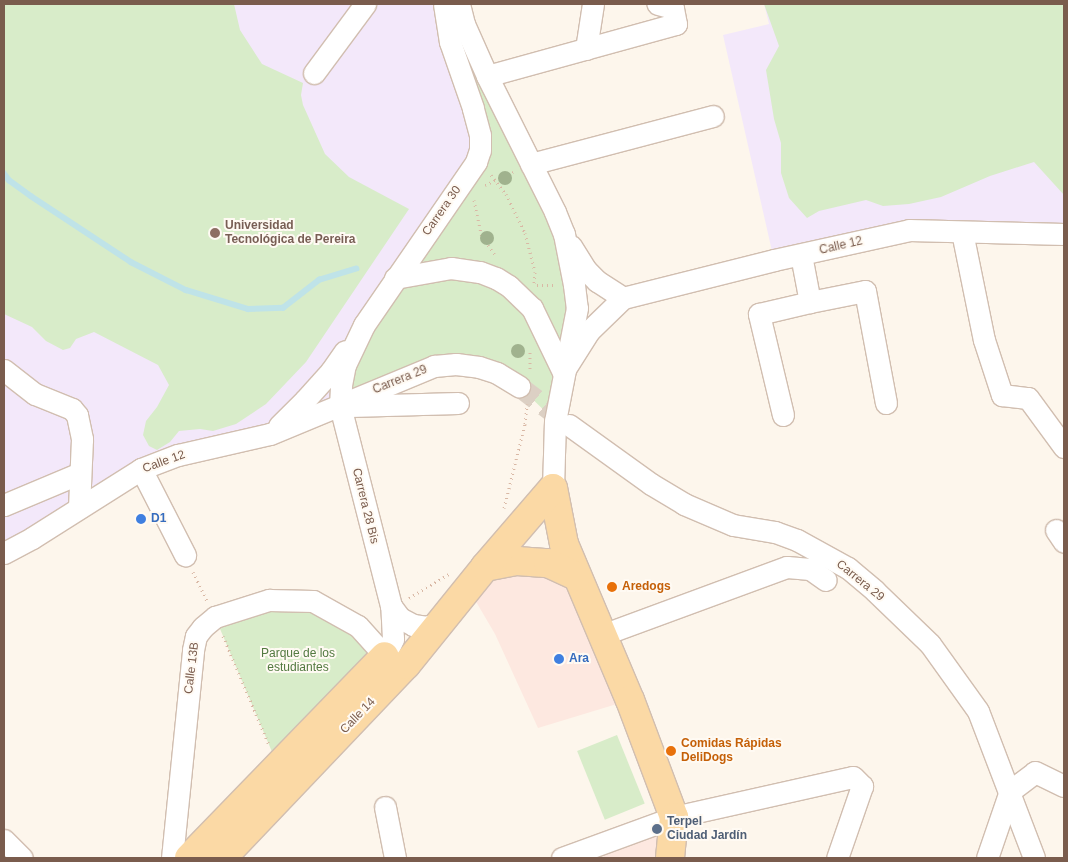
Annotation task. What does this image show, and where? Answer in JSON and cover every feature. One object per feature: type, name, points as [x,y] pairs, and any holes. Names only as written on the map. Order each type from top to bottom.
[{"type":"main road","name":"Calle 14","points":[[222,858],[406,665],[485,567],[553,488]]},
{"type":"main road","points":[[553,488],[564,544],[630,700],[674,816],[670,858]]},
{"type":"main road","points":[[485,567],[518,561],[548,563],[576,576]]},
{"type":"main road","name":"Calle 14","points":[[189,858],[385,656]]},
{"type":"street","points":[[314,73],[366,4]]},
{"type":"street","name":"Carrera 30","points":[[340,406],[345,365],[364,324],[395,278],[464,191],[480,150],[480,135],[474,108],[450,42],[444,4]]},
{"type":"street","points":[[458,4],[464,24],[487,76],[564,234],[582,263],[597,282],[623,298],[589,331],[563,372]]},
{"type":"street","points":[[586,49],[593,4]]},
{"type":"street","points":[[487,76],[676,24],[673,8],[658,4]]},
{"type":"street","points":[[530,164],[713,116]]},
{"type":"street","name":"Calle 12","points":[[623,298],[909,230],[1064,234]]},
{"type":"street","points":[[962,232],[984,340],[1002,395],[1028,398],[1064,447]]},
{"type":"street","points":[[553,488],[555,421],[563,372],[577,308],[564,234]]},
{"type":"street","points":[[801,255],[810,302]]},
{"type":"street","points":[[395,278],[431,270],[466,269],[528,287],[542,326],[563,372]]},
{"type":"street","points":[[783,415],[759,314],[865,291],[886,403]]},
{"type":"street","points":[[270,434],[331,371],[364,324]]},
{"type":"street","name":"Carrera 29","points":[[340,406],[434,366],[456,364],[479,367],[525,385]]},
{"type":"street","points":[[4,370],[35,394],[72,409],[77,415],[82,439],[79,508]]},
{"type":"street","points":[[340,406],[458,403]]},
{"type":"street","name":"Calle 12","points":[[4,553],[32,538],[141,469],[178,455],[270,434],[340,406]]},
{"type":"street","name":"Carrera 28 Bis","points":[[340,406],[391,606],[393,639],[385,656]]},
{"type":"street","name":"Carrera 29","points":[[569,424],[651,484],[684,504],[733,525],[775,532],[797,540],[848,568],[930,644],[978,711],[1034,858]]},
{"type":"street","points":[[141,469],[185,555]]},
{"type":"street","points":[[4,505],[80,473]]},
{"type":"street","points":[[602,635],[786,567],[810,569],[826,580]]},
{"type":"street","name":"Calle 13B","points":[[172,858],[193,650],[196,636],[214,617],[269,600],[313,600],[358,626],[385,656]]},
{"type":"street","points":[[391,606],[400,618],[412,624],[427,627],[441,621]]},
{"type":"street","points":[[986,858],[1010,791],[1035,772],[1064,786]]},
{"type":"street","points":[[562,858],[674,816],[853,777],[862,786],[837,858]]},
{"type":"street","points":[[385,807],[395,858]]},
{"type":"street","points":[[4,840],[22,858]]},
{"type":"path","points":[[476,162],[495,179],[515,210],[524,233],[535,272],[528,287],[574,285]]},
{"type":"path","points":[[497,257],[482,237],[477,207],[464,191],[530,164]]},
{"type":"path","points":[[502,512],[508,498],[525,424],[525,385],[530,349]]},
{"type":"path","points":[[185,555],[214,617],[278,766]]},
{"type":"path","points":[[391,606],[423,590],[454,571]]},
{"type":"shaded area","name":"Universidad Tecnológica de Pereira","points":[[4,4],[444,4],[480,135],[340,406],[178,455],[4,553]]},
{"type":"shaded area","points":[[764,4],[1064,4],[1064,234],[909,230],[774,260],[723,35],[769,24]]},
{"type":"shaded area","name":"Ara","points":[[485,567],[576,576],[630,700],[538,728],[495,634],[468,588]]},
{"type":"shaded area","name":"Terpel Ciudad Jardín","points":[[674,817],[670,858],[603,858],[608,841]]},
{"type":"green space","name":"Universidad Tecnológica de Pereira","points":[[4,4],[234,4],[240,30],[262,64],[303,83],[301,95],[303,105],[325,154],[349,177],[409,209],[306,362],[266,404],[236,424],[213,431],[200,429],[179,431],[170,442],[157,450],[149,446],[143,435],[146,421],[157,407],[169,385],[158,365],[94,332],[76,339],[70,348],[63,350],[46,341],[32,327],[4,314]]},
{"type":"green space","points":[[459,4],[574,285],[555,421],[519,386],[457,364],[340,406],[345,365],[476,162],[457,67]]},
{"type":"green space","points":[[764,4],[1064,4],[1064,195],[1034,162],[990,176],[941,197],[909,204],[883,206],[866,200],[819,211],[807,218],[789,198],[781,173],[781,143],[774,119],[766,70],[779,46]]},
{"type":"green space","name":"Parque de los estudiantes","points":[[313,601],[385,656],[278,766],[215,617]]},
{"type":"green space","points":[[617,735],[645,804],[605,820],[577,751]]},
{"type":"waterway","points":[[4,173],[9,180],[31,196],[131,262],[186,290],[248,309],[283,308],[319,280],[356,269]]},
{"type":"tunnel","points":[[519,386],[569,424]]},
{"type":"place","name":"Universidad Tecnológica de Pereira","points":[[215,233]]},
{"type":"place","name":"D1","points":[[141,519]]},
{"type":"place","name":"Aredogs","points":[[612,587]]},
{"type":"place","name":"Ara","points":[[559,659]]},
{"type":"place","name":"Comidas Rápidas DeliDogs","points":[[671,751]]},
{"type":"place","name":"Terpel Ciudad Jardín","points":[[657,829]]}]
